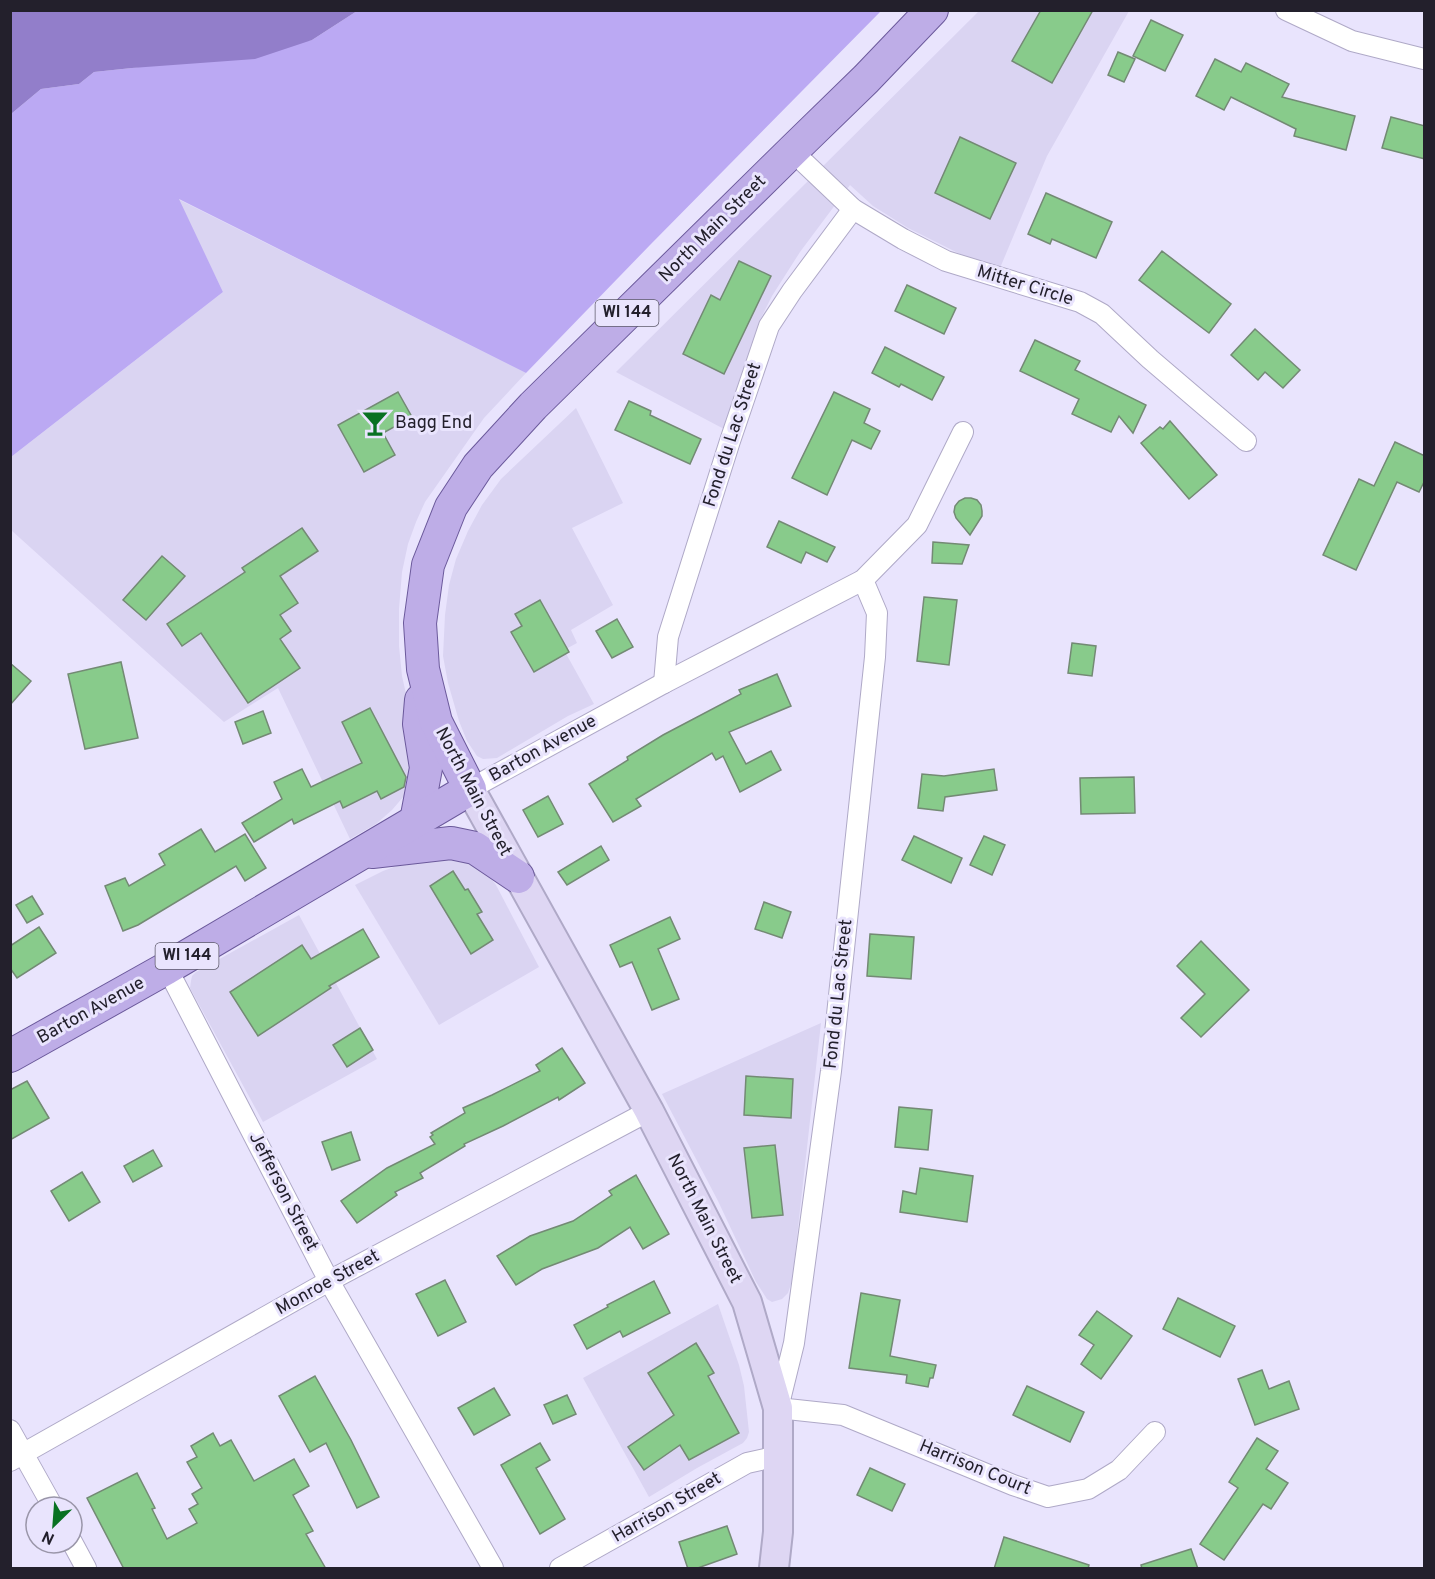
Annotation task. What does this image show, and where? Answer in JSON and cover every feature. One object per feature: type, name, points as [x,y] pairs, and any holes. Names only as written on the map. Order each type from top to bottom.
[{"type":"main road","name":"North Main Street","points":[[774,1569],[778,1532],[777,1408],[747,1302],[649,1111],[470,789],[436,722],[423,669],[420,623],[428,565],[451,507],[478,465],[533,406],[866,79],[933,10]]},
{"type":"main road","points":[[416,821],[426,768],[419,724],[423,669]]},
{"type":"main road","name":"Barton Avenue","points":[[10,1056],[167,968],[470,789]]},
{"type":"main road","points":[[362,853],[451,843],[476,848],[519,877]]},
{"type":"street","points":[[1286,10],[1352,41],[1425,59]]},
{"type":"street","name":"Mitter Circle","points":[[792,151],[853,209],[903,239],[946,261],[1080,302],[1102,314],[1150,359],[1246,441]]},
{"type":"street","name":"Fond du Lac Street","points":[[664,683],[668,637],[769,326],[853,209]]},
{"type":"street","name":"Barton Avenue","points":[[470,789],[664,683],[863,580],[917,525],[963,432]]},
{"type":"street","name":"Fond du Lac Street","points":[[777,1408],[794,1343],[831,1071],[874,669],[877,613],[863,580]]},
{"type":"street","name":"Jefferson Street","points":[[167,968],[329,1281],[493,1569]]},
{"type":"street","name":"Monroe Street","points":[[17,1457],[329,1281],[649,1111]]},
{"type":"street","name":"Harrison Court","points":[[777,1408],[843,1415],[1013,1485],[1048,1497],[1088,1490],[1119,1470],[1155,1432]]},
{"type":"street","points":[[10,1430],[17,1457],[44,1495]]},
{"type":"street","name":"Harrison Street","points":[[560,1569],[747,1463],[778,1456]]},
{"type":"street","points":[[79,1555],[86,1569]]},
{"type":"shaded area","points":[[11,10],[357,11],[312,40],[255,59],[94,72],[79,84],[41,89],[11,114]]},
{"type":"shaded area","points":[[357,11],[881,11],[526,373],[179,199],[223,292],[11,457],[11,114],[41,89],[79,84],[94,72],[312,40]]},
{"type":"shaded area","points":[[979,11],[1129,11],[1047,156],[1000,268],[968,258],[908,228],[873,206],[850,185],[800,252],[772,296],[761,318],[724,429],[616,372]]},
{"type":"shaded area","points":[[178,199],[526,373],[484,418],[425,502],[416,522],[402,572],[399,609],[402,676],[417,743],[408,788],[392,810],[376,824],[350,839],[278,688],[224,722],[11,530],[11,457],[223,292]]},
{"type":"shaded area","points":[[576,408],[623,503],[572,528],[613,605],[571,630],[577,643],[564,650],[594,704],[568,716],[497,758],[483,759],[477,756],[467,741],[448,683],[443,656],[449,585],[456,559],[482,505],[501,479]]},
{"type":"shaded area","points":[[453,854],[485,871],[496,885],[539,967],[439,1025],[355,885],[402,864]]},
{"type":"shaded area","points":[[299,915],[377,1059],[263,1122],[190,988],[191,981],[196,972]]},
{"type":"shaded area","points":[[821,1023],[792,1281],[788,1293],[782,1299],[772,1302],[767,1299],[756,1282],[718,1201],[662,1094]]},
{"type":"shaded area","points":[[718,1304],[744,1386],[749,1432],[747,1438],[743,1443],[649,1497],[583,1378]]},
{"type":"building","points":[[1041,10],[1093,10],[1052,83],[1012,61]]},
{"type":"building","points":[[1151,20],[1183,35],[1165,71],[1133,56]]},
{"type":"building","points":[[1118,52],[1135,59],[1124,82],[1108,75]]},
{"type":"building","points":[[1215,59],[1241,72],[1246,63],[1289,84],[1282,97],[1355,116],[1346,150],[1294,136],[1296,129],[1231,97],[1224,110],[1196,96]]},
{"type":"building","points":[[1391,117],[1425,126],[1425,159],[1382,148]]},
{"type":"building","points":[[960,137],[1016,163],[990,219],[935,193]]},
{"type":"building","points":[[1046,193],[1112,222],[1096,258],[1052,239],[1050,244],[1028,234]]},
{"type":"building","points":[[1162,251],[1231,304],[1209,333],[1139,280]]},
{"type":"building","points":[[739,261],[771,276],[724,374],[683,354],[711,295],[720,300]]},
{"type":"building","points":[[907,285],[956,308],[944,334],[895,311]]},
{"type":"building","points":[[1255,329],[1300,370],[1283,388],[1265,372],[1258,380],[1231,355]]},
{"type":"building","points":[[1035,340],[1080,361],[1075,370],[1146,405],[1133,433],[1119,416],[1111,432],[1072,414],[1079,399],[1020,371]]},
{"type":"building","points":[[885,347],[944,377],[932,400],[901,384],[899,387],[872,373]]},
{"type":"building","points":[[398,392],[412,417],[383,433],[395,455],[364,472],[338,425]]},
{"type":"building","points":[[834,392],[870,409],[864,423],[880,431],[871,449],[852,440],[827,495],[792,478]]},
{"type":"building","points":[[629,401],[651,411],[650,415],[701,439],[690,464],[615,430]]},
{"type":"building","points":[[1170,421],[1217,475],[1189,499],[1141,443],[1160,427],[1163,429]]},
{"type":"building","points":[[1395,442],[1425,456],[1425,480],[1419,492],[1397,482],[1356,570],[1323,555],[1359,479],[1374,486]]},
{"type":"building","points":[[965,498],[977,500],[982,511],[982,516],[970,535],[954,512],[955,506]]},
{"type":"building","points":[[779,521],[835,547],[827,562],[806,552],[801,563],[767,547]]},
{"type":"building","points":[[302,528],[318,551],[280,576],[298,603],[280,615],[291,631],[280,639],[300,668],[248,703],[201,633],[182,646],[167,624],[245,572],[242,568]]},
{"type":"building","points":[[933,542],[969,545],[962,564],[932,563]]},
{"type":"building","points":[[162,556],[185,576],[146,620],[123,600]]},
{"type":"building","points":[[924,597],[957,600],[949,665],[917,661]]},
{"type":"building","points":[[540,600],[569,652],[534,672],[511,632],[522,626],[515,614]]},
{"type":"building","points":[[617,619],[633,647],[612,658],[596,631]]},
{"type":"building","points":[[1072,643],[1096,646],[1092,676],[1068,673]]},
{"type":"building","points":[[121,662],[138,738],[85,749],[68,674]]},
{"type":"building","points":[[10,663],[31,681],[10,705]]},
{"type":"building","points":[[777,674],[791,706],[729,732],[746,764],[771,751],[781,770],[740,792],[723,756],[716,760],[712,753],[636,799],[641,806],[613,822],[589,784],[663,735],[741,694],[739,690]]},
{"type":"building","points":[[370,708],[406,777],[404,787],[381,799],[377,791],[343,808],[340,801],[294,824],[292,819],[254,842],[242,823],[282,799],[274,782],[302,769],[311,787],[362,763],[342,722]]},
{"type":"building","points":[[263,711],[271,733],[243,744],[235,722]]},
{"type":"building","points":[[994,769],[997,790],[945,797],[943,811],[918,808],[922,774],[944,776]]},
{"type":"building","points":[[1134,777],[1135,813],[1081,814],[1080,778]]},
{"type":"building","points":[[548,796],[563,824],[538,837],[523,810]]},
{"type":"building","points":[[201,829],[215,852],[245,834],[266,868],[245,881],[236,866],[138,925],[123,931],[105,886],[125,878],[129,886],[165,865],[159,854]]},
{"type":"building","points":[[914,836],[962,858],[951,883],[902,860]]},
{"type":"building","points":[[984,836],[1005,845],[992,875],[970,865]]},
{"type":"building","points":[[601,846],[609,860],[567,885],[558,872]]},
{"type":"building","points":[[453,871],[465,890],[468,889],[482,912],[477,914],[493,940],[471,954],[430,886]]},
{"type":"building","points":[[32,896],[43,914],[27,923],[16,905]]},
{"type":"building","points":[[764,902],[791,912],[782,938],[755,929]]},
{"type":"building","points":[[670,917],[680,939],[658,949],[679,999],[652,1010],[632,962],[620,967],[610,945]]},
{"type":"building","points":[[39,927],[56,953],[17,978],[10,968],[10,946]]},
{"type":"building","points":[[363,929],[379,957],[329,986],[331,988],[258,1036],[230,992],[302,945],[311,959]]},
{"type":"building","points":[[870,934],[914,937],[911,979],[867,976]]},
{"type":"building","points":[[1201,941],[1249,990],[1201,1037],[1181,1018],[1205,994],[1177,966]]},
{"type":"building","points":[[360,1028],[373,1050],[347,1067],[333,1045]]},
{"type":"building","points":[[562,1048],[585,1083],[559,1100],[558,1097],[464,1144],[465,1146],[420,1173],[423,1178],[395,1192],[397,1195],[357,1223],[341,1201],[387,1168],[435,1144],[430,1137],[433,1135],[431,1133],[465,1113],[463,1108],[540,1071],[536,1065]]},
{"type":"building","points":[[746,1076],[793,1079],[791,1118],[744,1115]]},
{"type":"building","points":[[27,1081],[49,1118],[10,1140],[10,1090]]},
{"type":"building","points":[[899,1107],[932,1110],[928,1150],[895,1147]]},
{"type":"building","points":[[351,1132],[360,1160],[332,1170],[322,1142]]},
{"type":"building","points":[[775,1145],[783,1215],[752,1218],[744,1148]]},
{"type":"building","points":[[153,1150],[162,1166],[133,1182],[124,1166]]},
{"type":"building","points":[[920,1168],[973,1176],[967,1222],[900,1212],[903,1191],[916,1194]]},
{"type":"building","points":[[82,1172],[100,1202],[69,1221],[51,1191]]},
{"type":"building","points":[[636,1175],[669,1234],[643,1249],[630,1227],[598,1248],[542,1269],[516,1285],[497,1256],[530,1236],[573,1221],[612,1195],[609,1191]]},
{"type":"building","points":[[445,1280],[466,1322],[438,1336],[416,1294]]},
{"type":"building","points":[[654,1281],[670,1313],[623,1337],[620,1331],[587,1349],[574,1325]]},
{"type":"building","points":[[861,1293],[900,1300],[890,1356],[936,1365],[928,1387],[906,1383],[907,1375],[849,1368]]},
{"type":"building","points":[[1178,1298],[1235,1326],[1220,1357],[1163,1329]]},
{"type":"building","points":[[1097,1311],[1132,1336],[1101,1379],[1081,1364],[1094,1345],[1079,1335]]},
{"type":"building","points":[[696,1343],[714,1373],[708,1376],[739,1433],[689,1460],[680,1445],[644,1470],[628,1447],[674,1415],[648,1373]]},
{"type":"building","points":[[1262,1370],[1269,1389],[1289,1381],[1299,1409],[1255,1425],[1238,1379]]},
{"type":"building","points":[[315,1376],[351,1440],[379,1497],[357,1508],[326,1443],[310,1452],[279,1396]]},
{"type":"building","points":[[1027,1386],[1084,1412],[1070,1442],[1013,1415]]},
{"type":"building","points":[[494,1388],[510,1415],[474,1435],[458,1408]]},
{"type":"building","points":[[567,1395],[576,1414],[553,1424],[544,1405]]},
{"type":"building","points":[[213,1433],[220,1446],[231,1440],[254,1481],[294,1459],[309,1486],[293,1495],[313,1531],[306,1534],[326,1569],[124,1569],[87,1498],[137,1473],[155,1508],[152,1509],[167,1539],[197,1523],[189,1509],[198,1504],[192,1494],[202,1488],[187,1462],[197,1457],[191,1446]]},
{"type":"building","points":[[1257,1438],[1278,1451],[1266,1469],[1288,1483],[1271,1509],[1263,1504],[1224,1560],[1200,1544],[1238,1488],[1229,1482]]},
{"type":"building","points":[[540,1443],[550,1460],[536,1468],[565,1519],[540,1534],[501,1465]]},
{"type":"building","points":[[870,1468],[905,1484],[892,1511],[857,1495]]},
{"type":"building","points":[[727,1526],[737,1554],[695,1569],[688,1569],[679,1542]]},
{"type":"building","points":[[1004,1537],[1089,1565],[1088,1569],[994,1569]]},
{"type":"building","points":[[1191,1549],[1198,1569],[1142,1569],[1141,1565]]},
{"type":"place","name":"Bagg End","points":[[375,423]]}]
